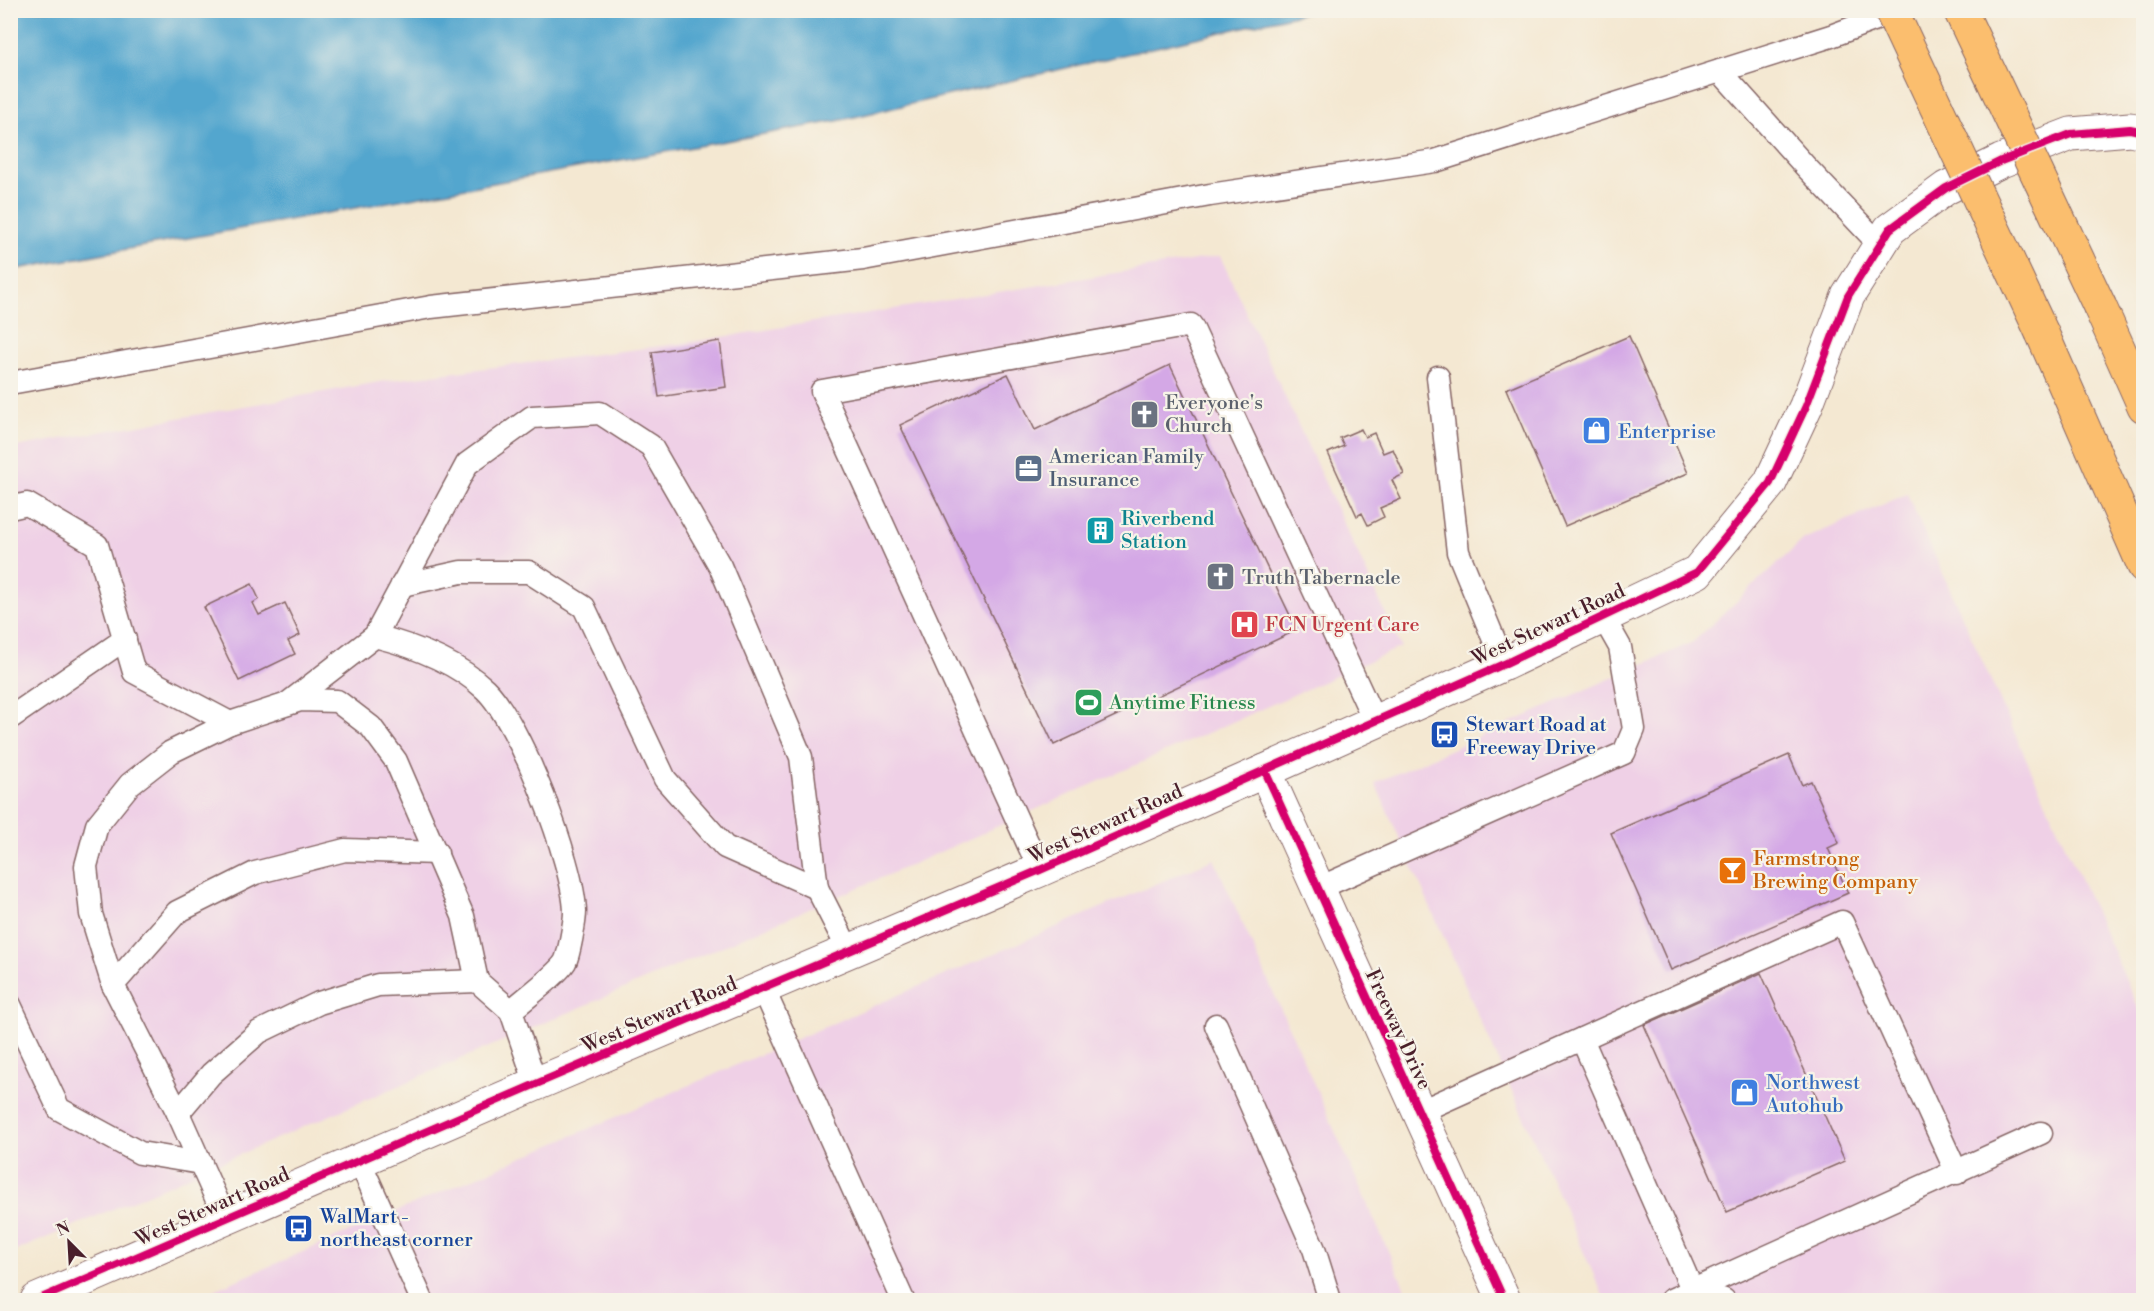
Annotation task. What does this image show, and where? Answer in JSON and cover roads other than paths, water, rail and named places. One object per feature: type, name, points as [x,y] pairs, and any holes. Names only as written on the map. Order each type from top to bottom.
[{"type":"highway","points":[[1891,10],[2042,333],[2144,566]]},
{"type":"highway","points":[[1960,10],[2100,307],[2144,406]]},
{"type":"street","name":"West Stewart Road","points":[[37,1300],[358,1160],[1040,870],[1504,664],[1697,573],[1770,483],[1806,406],[1848,296],[1890,229],[1946,188],[2001,161],[2071,134],[2130,129],[2144,132]]},
{"type":"street","name":"Freeway Drive","points":[[1265,771],[1504,1300]]},
{"type":"lane","points":[[10,383],[431,307],[863,259],[1210,195],[1435,161],[1831,36],[1900,10]]},
{"type":"lane","points":[[1720,71],[1880,245]]},
{"type":"lane","points":[[1040,870],[822,391],[1191,325],[1375,722]]},
{"type":"lane","points":[[1438,377],[1458,552],[1504,664]]},
{"type":"lane","points":[[287,704],[375,636],[467,464],[532,417],[600,413],[651,446],[720,566],[801,757],[817,888],[849,951]]},
{"type":"lane","points":[[10,508],[27,504],[97,545],[134,672],[230,723]]},
{"type":"lane","points":[[402,585],[461,572],[529,572],[584,606],[665,779],[725,847],[817,888]]},
{"type":"lane","points":[[1317,889],[1624,753],[1634,729],[1620,647],[1603,616]]},
{"type":"lane","points":[[375,636],[410,645],[449,664],[486,690],[509,724],[532,769],[552,821],[567,870],[575,913],[566,961],[512,1011]]},
{"type":"lane","points":[[10,718],[125,639]]},
{"type":"lane","points":[[225,1218],[178,1113],[113,985],[91,914],[87,866],[97,825],[130,784],[171,752],[230,723],[300,700],[337,701],[371,727],[396,761],[437,853],[463,916],[477,981],[512,1011],[536,1084]]},
{"type":"lane","points":[[113,985],[177,912],[255,873],[345,850],[437,853]]},
{"type":"lane","points":[[1419,1112],[1842,922],[1957,1173]]},
{"type":"lane","points":[[178,1113],[211,1074],[259,1032],[319,1003],[378,985],[477,981]]},
{"type":"lane","points":[[763,988],[903,1300]]},
{"type":"lane","points":[[10,1005],[59,1109],[140,1153],[201,1163]]},
{"type":"lane","points":[[1216,1025],[1314,1249],[1330,1300]]},
{"type":"lane","points":[[1582,1039],[1692,1289],[1724,1300]]},
{"type":"lane","points":[[1671,1300],[1957,1173],[2041,1133]]},
{"type":"lane","points":[[358,1160],[422,1300]]},
{"type":"water","points":[[11,10],[1313,11],[837,121],[11,270]]},
{"type":"place","name":"Everyone's Church","points":[[1144,414]]},
{"type":"place","name":"Enterprise","points":[[1597,431]]},
{"type":"place","name":"American Family Insurance","points":[[1028,468]]},
{"type":"place","name":"Riverbend Station","points":[[1100,530]]},
{"type":"place","name":"Truth Tabernacle","points":[[1221,577]]},
{"type":"place","name":"FCN Urgent Care","points":[[1244,624]]},
{"type":"place","name":"Anytime Fitness","points":[[1088,702]]},
{"type":"place","name":"Stewart Road at Freeway Drive","points":[[1445,735]]},
{"type":"place","name":"Farmstrong Brewing Company","points":[[1732,870]]},
{"type":"place","name":"Northwest Autohub","points":[[1745,1093]]},
{"type":"place","name":"WalMart - northeast corner","points":[[299,1228]]}]
